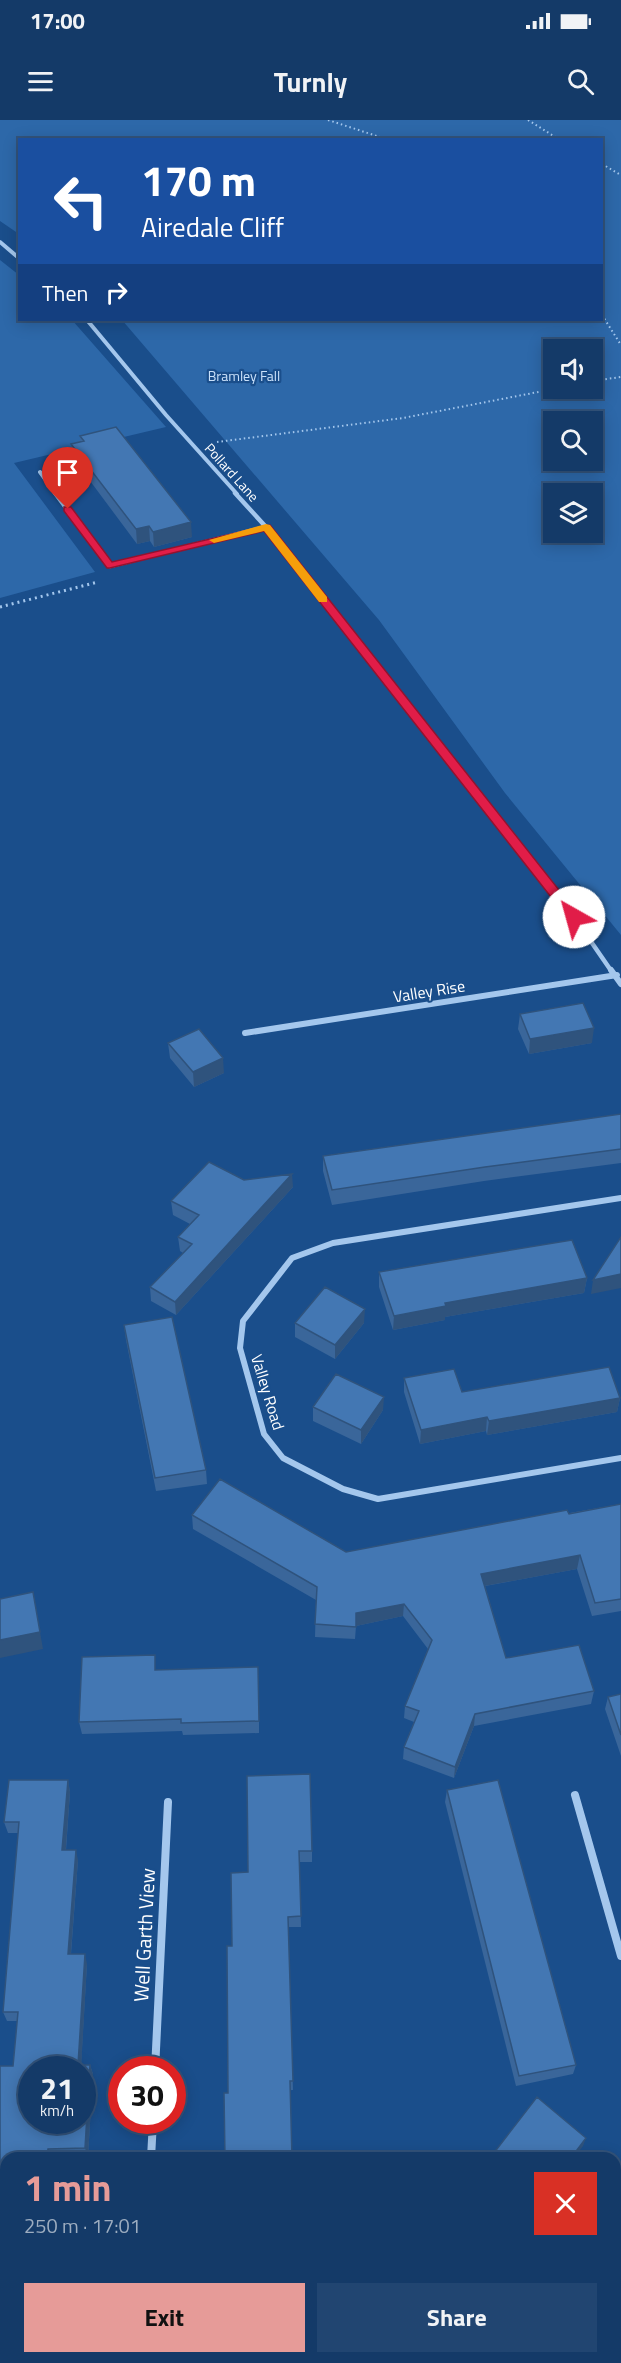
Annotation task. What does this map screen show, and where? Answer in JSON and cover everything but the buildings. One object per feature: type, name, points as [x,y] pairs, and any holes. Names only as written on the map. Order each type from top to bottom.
[{"type":"street","points":[[0,242],[18,257]]},
{"type":"street","name":"Pollard Lane","points":[[88,321],[192,445],[266,527],[574,917],[621,984]]},
{"type":"street","points":[[40,472],[110,566],[266,527]]},
{"type":"street","name":"Valley Rise","points":[[245,1033],[616,975]]},
{"type":"street","name":"Valley Road","points":[[621,1198],[333,1243],[292,1258],[243,1321],[240,1348],[264,1434],[283,1458],[343,1489],[378,1499],[621,1458]]},
{"type":"street","points":[[576,1795],[621,1956]]},
{"type":"street","name":"Well Garth View","points":[[156,2056],[168,1802]]},
{"type":"street","points":[[151,2152],[152,2134]]},
{"type":"path","points":[[328,120],[383,138]]},
{"type":"path","points":[[528,120],[557,138]]},
{"type":"path","points":[[603,165],[621,175]]},
{"type":"path","points":[[603,317],[621,345]]},
{"type":"path","points":[[603,379],[621,377]]},
{"type":"path","points":[[192,445],[403,418],[543,391]]},
{"type":"green space","name":"Bramley Fall","points":[[0,120],[621,120],[621,935],[505,793],[379,620],[123,321],[603,321],[603,138],[18,138],[18,233],[0,221]]},
{"type":"green space","points":[[0,260],[18,274],[18,321],[73,321],[166,427],[14,463],[95,572],[0,598]]},
{"type":"slow traffic","points":[[214,540],[266,527],[323,599]]},
{"type":"route","points":[[68,509],[110,566],[266,527],[574,917]]}]
